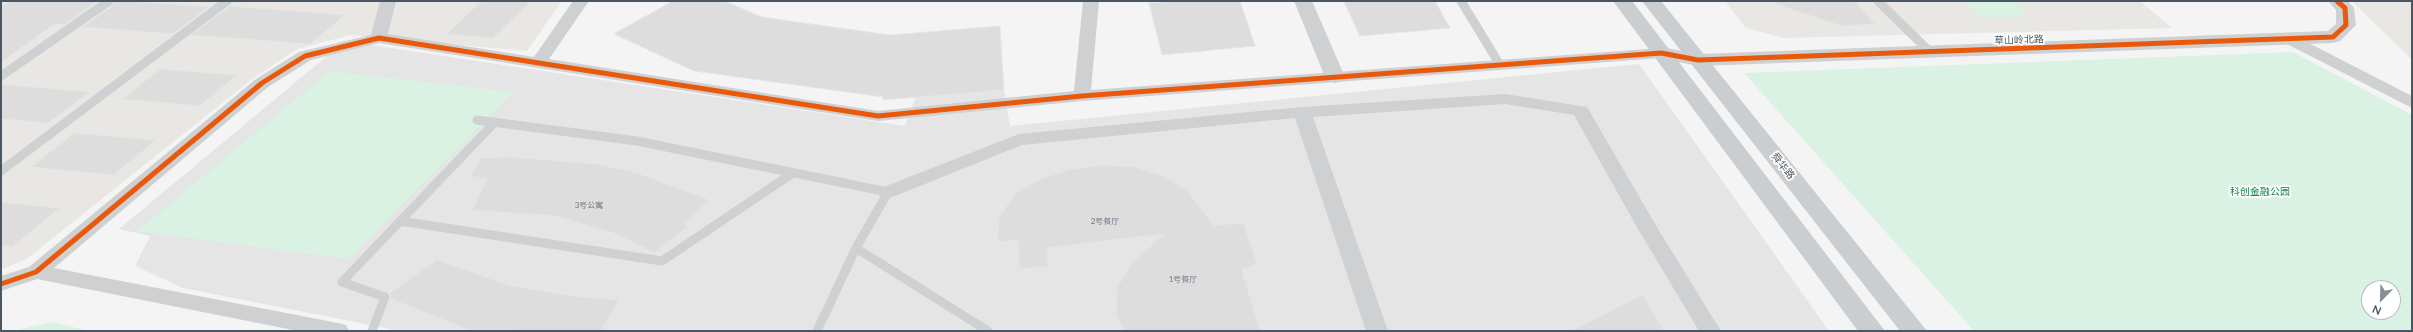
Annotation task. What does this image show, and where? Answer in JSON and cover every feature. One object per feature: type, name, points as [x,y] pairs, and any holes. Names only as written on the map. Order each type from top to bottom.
[{"type":"main road","points":[[1622,1],[1872,331]]},
{"type":"main road","name":"舜华路","points":[[1651,1],[1914,331]]},
{"type":"street","points":[[379,38],[388,1]]},
{"type":"street","points":[[538,63],[581,1]]},
{"type":"street","points":[[1082,96],[1091,1]]},
{"type":"street","points":[[1303,1],[1334,77]]},
{"type":"street","name":"草山岭北路","points":[[1661,53],[1698,60],[2333,37],[2346,26],[2345,8],[2337,1]]},
{"type":"street","points":[[1,284],[36,272],[262,83],[305,56],[379,38],[878,116],[1082,96],[1661,53]]},
{"type":"street","points":[[2291,39],[2412,104]]},
{"type":"street","points":[[888,192],[1019,140],[1302,112],[1505,99],[1581,111],[1648,229],[1710,331]]},
{"type":"street","points":[[1302,112],[1377,331]]},
{"type":"street","points":[[36,272],[338,331]]},
{"type":"lane","points":[[1,76],[110,1]]},
{"type":"lane","points":[[1,171],[227,1]]},
{"type":"lane","points":[[1462,1],[1500,65]]},
{"type":"lane","points":[[1878,1],[1930,52]]},
{"type":"lane","points":[[477,120],[637,141],[888,192],[856,248],[817,331]]},
{"type":"lane","points":[[372,331],[385,297],[342,282],[495,122]]},
{"type":"lane","points":[[400,221],[662,261],[793,173]]},
{"type":"lane","points":[[856,248],[988,331]]},
{"type":"shaded area","points":[[1,1],[562,1],[527,51],[351,35],[297,49],[251,80],[28,258],[1,270]]},
{"type":"shaded area","points":[[1725,1],[2140,1],[2172,28],[1783,38],[1746,28]]},
{"type":"shaded area","points":[[2352,1],[2412,1],[2412,60]]},
{"type":"shaded area","points":[[345,41],[905,126],[917,94],[1004,90],[1010,126],[1639,64],[1829,331],[401,331],[183,288],[135,266],[150,236],[119,229]]},
{"type":"green space","points":[[1965,1],[2013,1],[2024,11],[2020,18],[1982,18],[1977,16]]},
{"type":"green space","name":"科创金融公园","points":[[2293,52],[2412,115],[2412,331],[1974,331],[1744,73]]},
{"type":"green space","points":[[329,71],[513,92],[348,259],[137,231]]},
{"type":"green space","points":[[51,322],[90,331],[14,331]]},
{"type":"building","points":[[10,1],[98,1],[64,25],[55,24],[1,62],[1,7]]},
{"type":"building","points":[[115,1],[209,7],[173,34],[83,27],[112,6]]},
{"type":"building","points":[[482,1],[531,1],[493,38],[447,34]]},
{"type":"building","points":[[673,1],[724,1],[762,17],[890,35],[1000,26],[1004,90],[883,100],[883,97],[694,71],[614,34]]},
{"type":"building","points":[[1178,1],[1240,1],[1255,46],[1162,55],[1149,3]]},
{"type":"building","points":[[1344,1],[1435,1],[1450,28],[1360,36]]},
{"type":"building","points":[[1775,1],[1855,1],[1875,24],[1842,26],[1775,4]]},
{"type":"building","points":[[230,6],[345,15],[310,44],[191,35]]},
{"type":"building","points":[[161,69],[237,75],[200,106],[122,99]]},
{"type":"building","points":[[1,84],[90,92],[48,123],[1,119]]},
{"type":"building","points":[[75,133],[156,140],[114,175],[31,167]]},
{"type":"building","points":[[511,157],[598,164],[638,173],[710,200],[684,223],[687,227],[655,253],[613,233],[555,216],[472,210],[487,179],[470,176],[481,158]]},
{"type":"building","points":[[1103,165],[1135,167],[1164,176],[1188,191],[1213,225],[1244,223],[1257,264],[1242,269],[1260,331],[1123,331],[1116,314],[1117,288],[1130,265],[1164,234],[1048,248],[1048,267],[1019,269],[1018,240],[997,242],[999,217],[1015,194],[1040,179],[1070,169]]},
{"type":"building","points":[[1,202],[60,208],[12,247],[1,246]]},
{"type":"building","points":[[437,260],[512,286],[573,296],[619,300],[601,331],[469,330],[391,299],[390,293]]},
{"type":"building","points":[[1643,295],[1664,331],[1571,331]]},
{"type":"cycle path","points":[[1,284],[36,272],[262,83],[305,56],[379,38],[878,116],[1082,96],[1661,53],[1698,60],[2333,37],[2346,25],[2345,8],[2337,1]]}]
